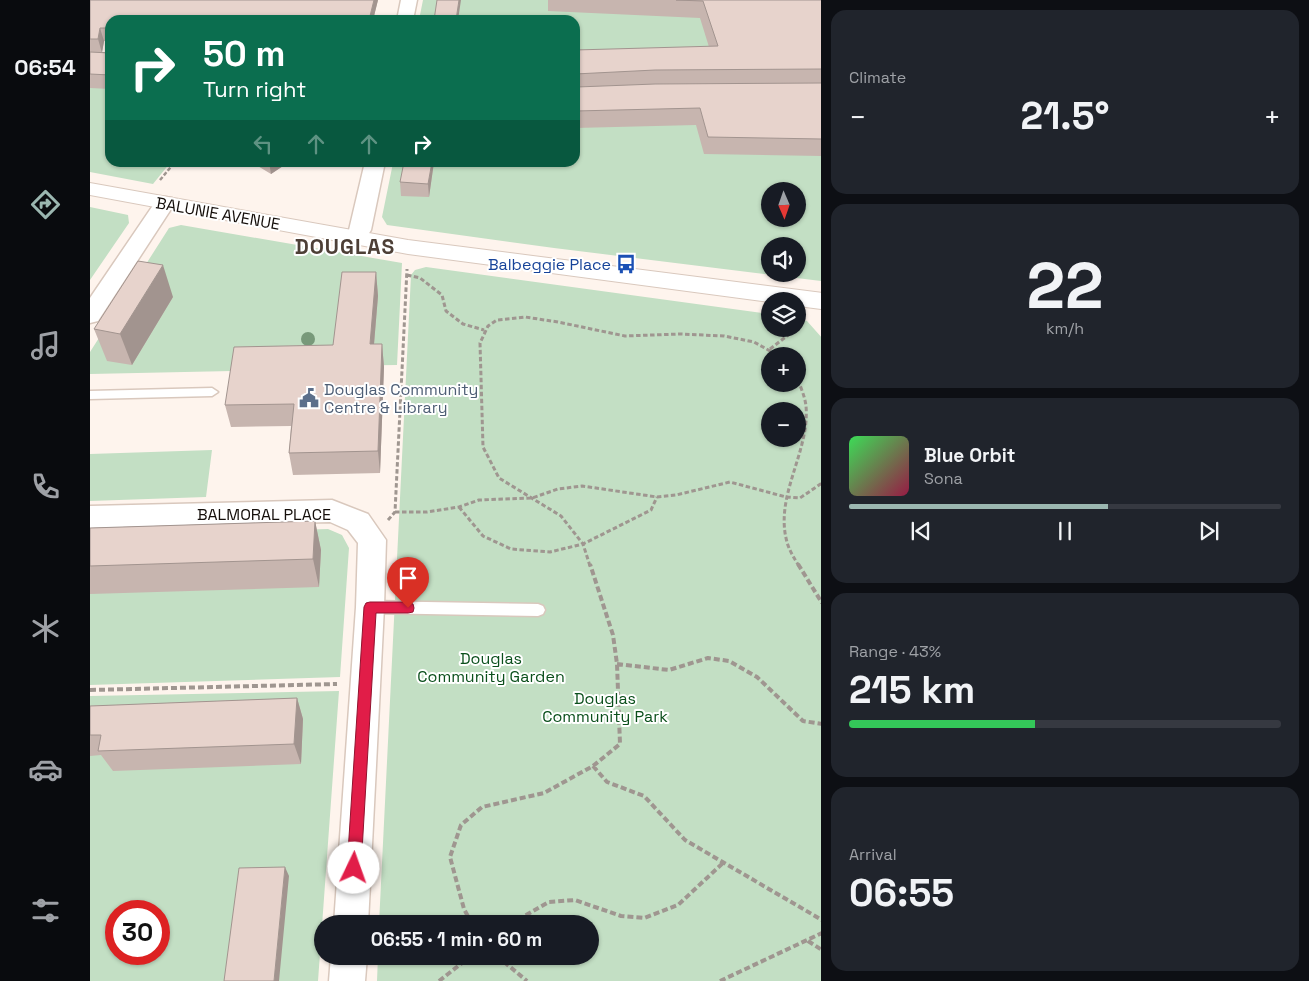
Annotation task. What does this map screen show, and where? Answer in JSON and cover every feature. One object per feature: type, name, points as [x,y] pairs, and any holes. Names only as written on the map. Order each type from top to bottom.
[{"type":"street","points":[[406,15],[409,0]]},
{"type":"street","points":[[356,238],[360,230],[374,167]]},
{"type":"street","name":"BALUNIE AVENUE","points":[[90,188],[408,247],[821,301]]},
{"type":"street","points":[[90,315],[165,203]]},
{"type":"street","name":"BALMORAL PLACE","points":[[90,517],[332,511],[358,522],[372,540]]},
{"type":"street","points":[[351,915],[370,607],[372,540]]},
{"type":"street","points":[[347,981],[348,965]]},
{"type":"lane","points":[[90,395],[212,392]]},
{"type":"lane","points":[[370,607],[538,610]]},
{"type":"path","points":[[372,540],[395,512],[408,247]]},
{"type":"path","points":[[407,275],[420,278],[442,296],[446,311],[463,324],[484,330]]},
{"type":"path","points":[[467,915],[450,857],[461,825],[482,807],[544,793],[593,766],[620,744],[617,664],[613,636],[583,544],[561,516],[499,478],[483,447],[480,343],[484,330],[496,320],[514,317],[560,321],[623,336],[697,335],[747,339],[765,347]]},
{"type":"path","points":[[773,347],[786,337]]},
{"type":"path","points":[[802,392],[806,404],[806,426],[786,497],[784,527],[787,543],[821,601]]},
{"type":"path","points":[[395,512],[427,512],[459,507],[479,500],[532,498],[558,489],[582,486],[657,498],[730,482],[786,497],[800,498],[821,484]]},
{"type":"path","points":[[459,507],[482,536],[511,549],[550,552],[583,544],[651,510],[657,498]]},
{"type":"path","points":[[617,664],[669,670],[708,658],[729,661],[756,677],[803,720],[821,724]]},
{"type":"path","points":[[90,690],[365,683]]},
{"type":"path","points":[[593,766],[607,782],[644,796],[686,840],[821,919]]},
{"type":"path","points":[[526,915],[549,902],[575,900],[621,916],[644,918],[678,905],[724,862]]},
{"type":"path","points":[[720,981],[821,933]]},
{"type":"path","points":[[807,940],[821,949]]},
{"type":"path","points":[[439,981],[459,965]]},
{"type":"path","points":[[507,965],[528,981]]},
{"type":"green space","points":[[423,0],[747,0],[821,84],[580,87],[580,15],[420,15]]},
{"type":"green space","points":[[90,67],[105,68],[105,167],[167,167],[153,184],[90,172]]},
{"type":"green space","points":[[821,101],[821,281],[806,279],[806,237],[761,237],[761,274],[387,225],[382,217],[392,167],[580,167],[580,104]]},
{"type":"green space","points":[[90,207],[128,215],[129,223],[90,280]]},
{"type":"green space","points":[[181,225],[402,263],[397,365],[233,367],[232,371],[90,374],[90,352],[169,228]]},
{"type":"green space","name":"Douglas Community Park","points":[[426,267],[761,313],[761,337],[806,337],[807,321],[821,337],[821,981],[377,981],[378,965],[599,965],[599,915],[379,915],[411,275],[415,270]]},
{"type":"green space","points":[[212,450],[206,497],[90,501],[90,454]]},
{"type":"green space","points":[[328,529],[342,535],[349,548],[340,677],[90,685],[90,536]]},
{"type":"green space","points":[[339,691],[323,915],[314,915],[314,965],[319,965],[318,981],[90,981],[90,696]]},
{"type":"building","points":[[90,0],[374,0],[370,15],[105,15],[105,28],[100,28],[98,39],[90,39]]},
{"type":"building","points":[[437,0],[459,0],[457,15],[435,15]]},
{"type":"building","points":[[676,0],[821,0],[821,69],[655,70],[580,74],[580,50],[718,46],[703,1]]},
{"type":"building","points":[[90,52],[105,53],[105,75],[90,74]]},
{"type":"building","points":[[821,83],[821,139],[708,137],[700,108],[580,111],[580,87],[655,84]]},
{"type":"building","points":[[403,167],[431,167],[428,184],[400,182]]},
{"type":"building","points":[[138,261],[163,265],[120,334],[94,329]]},
{"type":"building","points":[[342,272],[376,272],[370,344],[382,344],[378,451],[289,453],[294,404],[225,405],[234,347],[333,345]]},
{"type":"building","points":[[315,521],[313,559],[90,566],[90,528]]},
{"type":"building","points":[[297,698],[294,744],[98,751],[101,735],[90,735],[90,706]]},
{"type":"building","points":[[285,867],[274,981],[224,981],[239,868]]},
{"type":"place","name":"Balbeggie Place","points":[[626,264]]},
{"type":"place","name":"Douglas Community Centre & Library","points":[[309,398]]},
{"type":"district","name":"DOUGLAS","points":[[345,247]]},
{"type":"route","points":[[354,868],[370,607],[408,608]]},
{"type":"park label","name":"Douglas Community Garden","points":[[491,667]]}]
